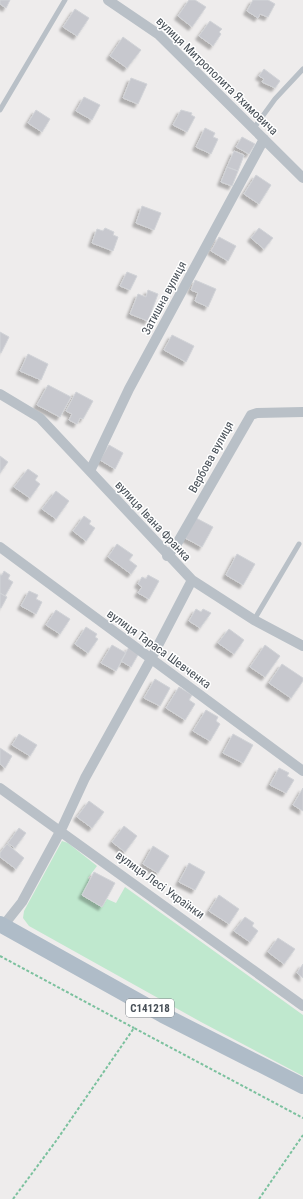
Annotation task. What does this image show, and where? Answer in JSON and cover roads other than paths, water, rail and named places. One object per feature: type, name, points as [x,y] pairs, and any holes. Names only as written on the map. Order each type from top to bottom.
[{"type":"main road","name":"С141218","points":[[1,925],[162,1015],[303,1086]]},
{"type":"street","name":"вулиця Митрополита Яхимовича","points":[[108,0],[158,34],[303,178]]},
{"type":"street","name":"Затишна вулиця","points":[[90,471],[129,389],[264,140]]},
{"type":"street","name":"вулиця Івана Франка","points":[[0,394],[40,418],[167,556],[192,580],[254,620],[303,646]]},
{"type":"street","name":"Вербова вулиця","points":[[167,556],[175,547],[251,415],[257,413],[303,412]]},
{"type":"street","name":"вулиця Тараса Шевченка","points":[[0,547],[303,771]]},
{"type":"street","points":[[1,925],[22,902],[61,830],[85,778],[151,659],[192,580]]},
{"type":"street","name":"вулиця Лесі Українки","points":[[0,788],[61,830],[303,1006]]},
{"type":"lane","points":[[0,110],[65,0]]},
{"type":"lane","points":[[254,128],[275,99],[303,69]]},
{"type":"lane","points":[[254,620],[299,544]]}]
